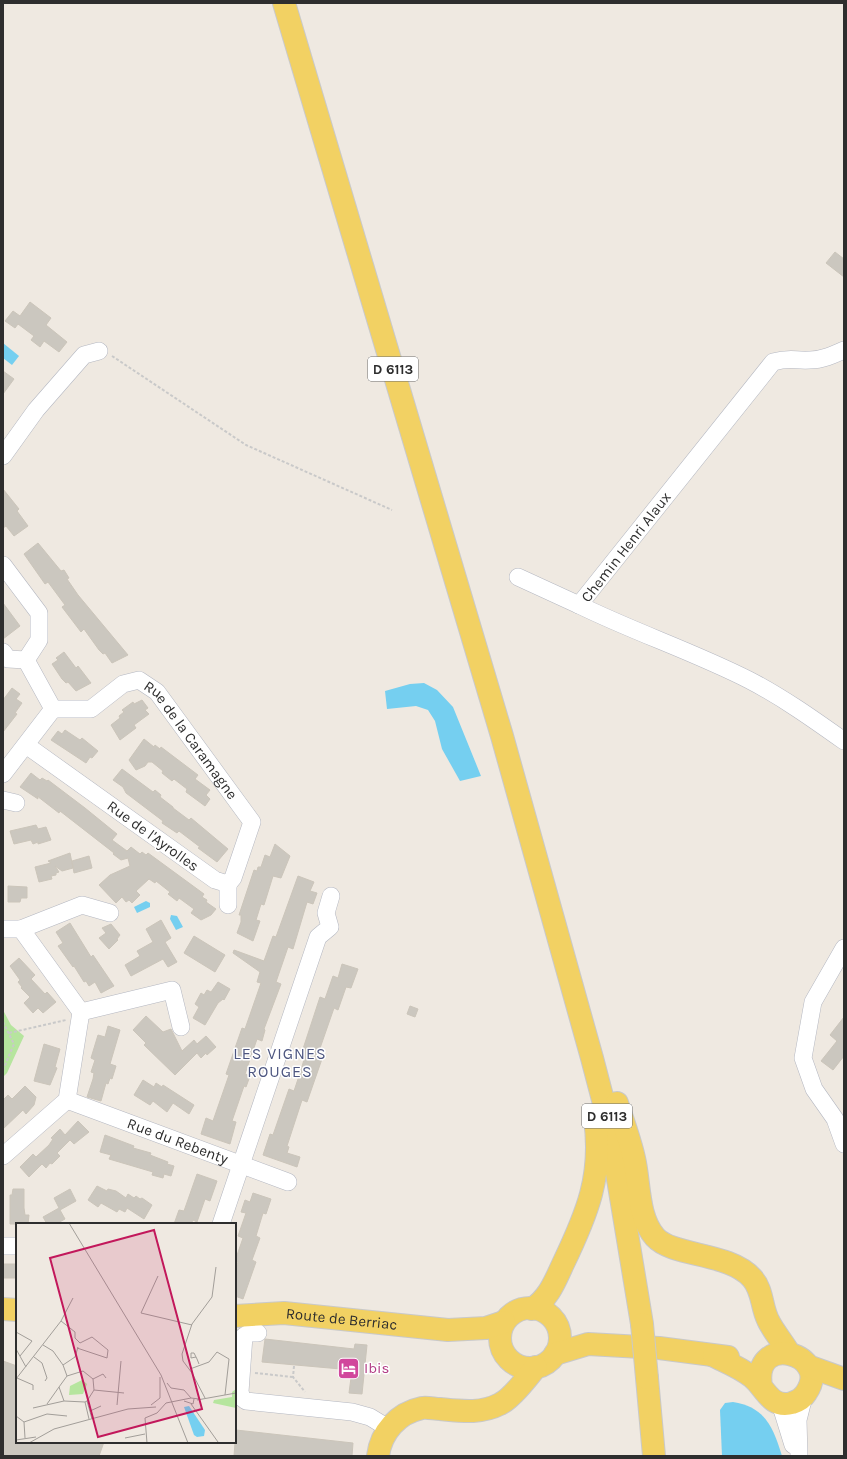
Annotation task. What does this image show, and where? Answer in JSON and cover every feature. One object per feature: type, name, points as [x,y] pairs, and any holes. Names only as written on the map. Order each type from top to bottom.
[{"type":"main road","name":"D 6113","points":[[284,3],[502,736],[608,1119],[642,1324],[654,1456]]},
{"type":"main road","name":"D 6113","points":[[502,736],[563,922],[601,1054],[629,1178],[642,1254],[642,1324]]},
{"type":"main road","points":[[509,1396],[510,1376],[500,1341],[504,1322],[516,1311],[532,1308],[541,1303],[549,1293],[590,1204],[596,1175],[598,1148],[594,1110],[551,914]]},
{"type":"main road","points":[[601,1054],[634,1158],[643,1212],[648,1226],[656,1238],[670,1246],[722,1260],[738,1267],[752,1277],[760,1290],[768,1320],[790,1353]]},
{"type":"main road","points":[[532,1308],[547,1314],[557,1327],[588,1344]]},
{"type":"main road","points":[[3,1309],[16,1310]]},
{"type":"main road","name":"Route de Berriac","points":[[236,1316],[284,1313],[448,1330],[486,1328],[504,1322]]},
{"type":"main road","points":[[504,1353],[519,1366],[536,1367],[547,1363],[555,1354],[559,1340],[557,1327]]},
{"type":"main road","name":"Route de Berriac","points":[[448,1330],[487,1342],[504,1353]]},
{"type":"main road","points":[[555,1354],[588,1344],[659,1348],[766,1362]]},
{"type":"main road","points":[[761,1386],[761,1369],[766,1362],[781,1353],[797,1355],[808,1366],[844,1379]]},
{"type":"main road","points":[[714,1356],[751,1376],[772,1400],[780,1403],[797,1402],[806,1393],[811,1381],[808,1366]]},
{"type":"main road","points":[[378,1456],[379,1445],[388,1428],[400,1416],[423,1408],[470,1412],[502,1404],[525,1382],[536,1367]]},
{"type":"main road","points":[[806,1393],[844,1382]]},
{"type":"street","name":"Chemin Henri Alaux","points":[[844,350],[831,356],[810,360],[786,358],[772,362],[579,605],[619,624],[749,680],[802,711],[844,741]]},
{"type":"street","points":[[3,456],[36,410],[84,355],[99,351]]},
{"type":"street","points":[[3,565],[39,613],[39,640],[26,660]]},
{"type":"street","points":[[518,577],[579,605]]},
{"type":"street","points":[[3,652],[8,659],[26,660]]},
{"type":"street","points":[[3,774],[53,710],[26,660]]},
{"type":"street","name":"Rue de la Caramagne","points":[[53,710],[91,709],[123,684],[139,680],[157,692],[252,822],[234,878],[228,884]]},
{"type":"street","name":"Rue de l'Ayrolles","points":[[26,745],[215,880],[228,884]]},
{"type":"street","points":[[228,884],[228,905]]},
{"type":"street","points":[[221,1223],[318,937],[330,927],[326,913],[331,896]]},
{"type":"street","points":[[3,929],[20,929],[82,905],[110,913]]},
{"type":"street","points":[[3,1156],[67,1100],[81,1014],[20,929]]},
{"type":"street","points":[[843,1134],[835,1119],[814,1089],[803,1058],[813,1002],[844,948]]},
{"type":"street","points":[[81,1014],[172,990],[181,1027]]},
{"type":"street","name":"Rue du Rebenty","points":[[67,1100],[288,1182]]},
{"type":"street","points":[[3,1246],[16,1246]]},
{"type":"street","points":[[258,1332],[249,1333],[244,1336],[240,1392],[242,1398],[246,1401],[352,1412],[370,1417],[388,1428]]},
{"type":"street","points":[[798,1456],[798,1420],[806,1393]]},
{"type":"street","points":[[780,1403],[798,1456]]},
{"type":"path","points":[[99,351],[115,358],[246,445],[392,510]]},
{"type":"path","points":[[9,1033],[81,1014]]},
{"type":"path","points":[[3,1022],[14,1044],[3,1070]]},
{"type":"path","points":[[294,1366],[293,1377],[306,1393],[305,1406]]},
{"type":"path","points":[[242,1372],[293,1377]]},
{"type":"green space","points":[[3,1010],[11,1025],[24,1036],[7,1073],[3,1077]]},
{"type":"water","points":[[3,343],[19,356],[12,365],[3,358]]},
{"type":"water","points":[[424,683],[437,690],[453,707],[481,776],[460,781],[442,749],[435,721],[428,710],[416,706],[387,709],[385,691],[410,684]]},
{"type":"water","points":[[146,901],[150,903],[150,907],[137,913],[134,907]]},
{"type":"water","points":[[171,915],[177,916],[183,927],[176,930],[170,919]]},
{"type":"water","points":[[733,1402],[753,1408],[766,1420],[775,1436],[782,1456],[722,1456],[720,1410],[725,1403]]},
{"type":"building","points":[[835,252],[844,259],[844,277],[826,263]]},
{"type":"building","points":[[30,302],[51,318],[46,325],[67,342],[59,352],[44,341],[40,347],[31,340],[34,336],[18,324],[15,328],[5,321],[13,311],[20,316]]},
{"type":"building","points":[[3,371],[14,379],[3,394]]},
{"type":"building","points":[[3,489],[19,509],[17,511],[28,526],[14,536],[6,526],[3,528]]},
{"type":"building","points":[[38,543],[61,571],[64,570],[69,578],[67,579],[78,595],[128,655],[112,663],[105,653],[103,654],[99,650],[84,629],[81,632],[62,607],[65,605],[48,582],[45,584],[24,554]]},
{"type":"building","points":[[3,603],[20,626],[3,639]]},
{"type":"building","points":[[64,652],[76,668],[78,666],[91,683],[76,691],[68,682],[66,683],[62,679],[52,664],[58,660],[56,658]]},
{"type":"building","points":[[12,688],[20,694],[16,699],[22,703],[15,713],[17,714],[3,732],[3,700]]},
{"type":"building","points":[[142,700],[148,708],[145,710],[149,714],[134,725],[136,728],[120,740],[111,725],[120,718],[119,716],[124,712],[122,710],[133,702],[134,704]]},
{"type":"building","points":[[65,730],[80,740],[82,738],[98,751],[92,758],[90,757],[86,763],[51,740],[58,731],[62,734]]},
{"type":"building","points":[[144,739],[154,747],[155,745],[160,749],[161,747],[198,775],[195,779],[210,790],[206,795],[210,799],[205,806],[186,792],[187,789],[174,779],[172,781],[162,773],[163,771],[152,762],[148,762],[145,766],[136,770],[129,760]]},
{"type":"building","points":[[122,769],[153,792],[155,790],[161,795],[160,797],[173,808],[189,820],[191,818],[228,849],[217,862],[179,831],[177,833],[162,823],[163,821],[126,793],[123,787],[113,780]]},
{"type":"building","points":[[31,773],[40,780],[42,778],[47,781],[48,780],[117,834],[112,840],[127,851],[131,847],[140,854],[142,852],[146,855],[148,853],[204,894],[202,897],[207,900],[206,902],[216,909],[211,915],[201,920],[191,913],[194,909],[179,898],[177,901],[168,894],[170,892],[156,881],[155,883],[149,879],[136,891],[140,895],[132,903],[129,900],[126,902],[122,897],[116,903],[99,885],[110,875],[130,866],[128,858],[121,860],[60,811],[59,813],[37,796],[38,799],[20,787]]},
{"type":"building","points":[[36,825],[38,829],[46,827],[51,840],[38,844],[38,842],[33,844],[31,840],[14,844],[10,831]]},
{"type":"building","points":[[275,844],[290,856],[281,878],[273,876],[264,905],[261,904],[256,920],[260,921],[253,941],[237,933],[241,922],[241,915],[239,915],[254,870],[257,871],[258,867],[261,867],[265,855],[270,857]]},
{"type":"building","points":[[70,853],[73,868],[62,871],[55,866],[59,872],[56,873],[56,875],[51,876],[52,879],[39,882],[35,867],[51,863],[48,861]]},
{"type":"building","points":[[89,856],[92,868],[74,873],[72,861]]},
{"type":"building","points":[[298,876],[314,882],[310,891],[317,893],[313,904],[307,902],[293,949],[288,947],[276,982],[281,984],[264,1029],[262,1041],[257,1039],[245,1074],[250,1076],[246,1087],[244,1086],[232,1121],[236,1122],[230,1144],[201,1134],[206,1118],[213,1121],[229,1075],[226,1074],[242,1028],[245,1029],[261,983],[257,982],[260,972],[233,953],[234,950],[264,961],[273,936],[276,937]]},
{"type":"building","points":[[8,886],[27,887],[27,898],[21,898],[20,902],[8,902]]},
{"type":"building","points":[[161,920],[171,938],[165,942],[177,962],[168,967],[163,959],[131,976],[125,965],[140,956],[137,951],[153,942],[146,929]]},
{"type":"building","points":[[70,923],[91,957],[93,955],[114,986],[101,993],[95,982],[89,986],[86,981],[84,982],[74,966],[73,967],[58,946],[63,943],[56,932]]},
{"type":"building","points":[[111,924],[120,935],[117,939],[118,940],[109,949],[99,938],[106,933],[102,928]]},
{"type":"building","points":[[194,936],[225,955],[215,972],[184,953]]},
{"type":"building","points":[[19,958],[35,975],[31,979],[45,994],[47,992],[56,1002],[43,1013],[38,1008],[33,1013],[24,1003],[30,997],[21,988],[22,987],[18,982],[20,980],[10,966]]},
{"type":"building","points":[[342,964],[358,969],[351,988],[346,987],[338,1010],[334,1008],[318,1054],[323,1056],[307,1102],[302,1100],[287,1146],[289,1147],[287,1153],[300,1157],[297,1167],[263,1155],[270,1134],[273,1135],[289,1089],[294,1091],[305,1056],[301,1055],[320,997],[325,999],[333,976],[338,978]]},
{"type":"building","points":[[218,982],[230,989],[224,1000],[223,999],[218,1003],[205,1025],[193,1018],[199,1007],[195,1004],[201,993],[204,995],[207,990],[211,992]]},
{"type":"building","points":[[410,1006],[418,1009],[415,1017],[407,1014]]},
{"type":"building","points":[[146,1016],[163,1032],[171,1029],[182,1051],[194,1040],[197,1044],[206,1036],[216,1047],[201,1058],[197,1053],[175,1075],[144,1045],[146,1043],[133,1030]]},
{"type":"building","points":[[844,1017],[844,1056],[833,1070],[821,1061],[837,1041],[830,1035]]},
{"type":"building","points":[[108,1026],[120,1030],[110,1064],[116,1066],[112,1079],[110,1078],[108,1084],[106,1083],[101,1101],[87,1097],[94,1073],[91,1072],[95,1060],[91,1058],[98,1035],[105,1037]]},
{"type":"building","points":[[44,1044],[60,1049],[55,1067],[57,1068],[50,1085],[34,1081]]},
{"type":"building","points":[[143,1080],[154,1087],[156,1083],[162,1087],[163,1085],[194,1105],[189,1114],[173,1103],[167,1112],[153,1101],[150,1105],[134,1095]]},
{"type":"building","points":[[25,1086],[36,1097],[34,1105],[26,1114],[23,1110],[3,1129],[3,1100],[8,1095],[12,1099]]},
{"type":"building","points":[[78,1121],[89,1132],[74,1144],[70,1140],[57,1153],[60,1156],[52,1164],[50,1163],[46,1168],[42,1164],[29,1177],[20,1167],[33,1154],[36,1157],[49,1145],[53,1139],[51,1138],[60,1129],[65,1135]]},
{"type":"building","points":[[105,1135],[134,1146],[133,1148],[151,1153],[150,1155],[168,1162],[167,1164],[174,1166],[171,1176],[164,1174],[163,1178],[152,1175],[153,1172],[109,1159],[111,1155],[100,1152]]},
{"type":"building","points":[[197,1174],[217,1181],[210,1201],[205,1199],[197,1222],[193,1220],[192,1223],[174,1223],[179,1210],[184,1211]]},
{"type":"building","points":[[97,1186],[107,1191],[108,1189],[116,1191],[126,1198],[128,1194],[134,1198],[136,1196],[140,1199],[142,1198],[152,1205],[144,1219],[127,1208],[125,1212],[119,1209],[117,1212],[101,1203],[98,1207],[88,1200]]},
{"type":"building","points":[[13,1189],[24,1189],[24,1208],[25,1215],[29,1215],[28,1223],[10,1224],[10,1195],[12,1195]]},
{"type":"building","points":[[70,1189],[76,1201],[60,1210],[65,1219],[58,1223],[46,1223],[43,1217],[59,1208],[54,1198]]},
{"type":"building","points":[[253,1193],[271,1199],[266,1214],[263,1213],[256,1236],[260,1238],[252,1260],[256,1262],[243,1299],[236,1296],[236,1269],[238,1262],[236,1261],[236,1258],[243,1238],[238,1236],[246,1213],[241,1212],[245,1200],[250,1202]]},
{"type":"building","points":[[3,1264],[16,1264],[16,1278],[3,1278]]},
{"type":"building","name":"Ibis","points":[[265,1339],[354,1349],[355,1344],[367,1345],[362,1394],[349,1393],[352,1370],[262,1362]]},
{"type":"building","points":[[3,1361],[16,1366],[16,1443],[104,1443],[99,1456],[3,1456]]},
{"type":"building","points":[[236,1430],[353,1443],[352,1456],[234,1456]]},
{"type":"place","name":"Ibis","points":[[349,1368]]},
{"type":"district","name":"LES VIGNES ROUGES","points":[[280,1062]]}]
